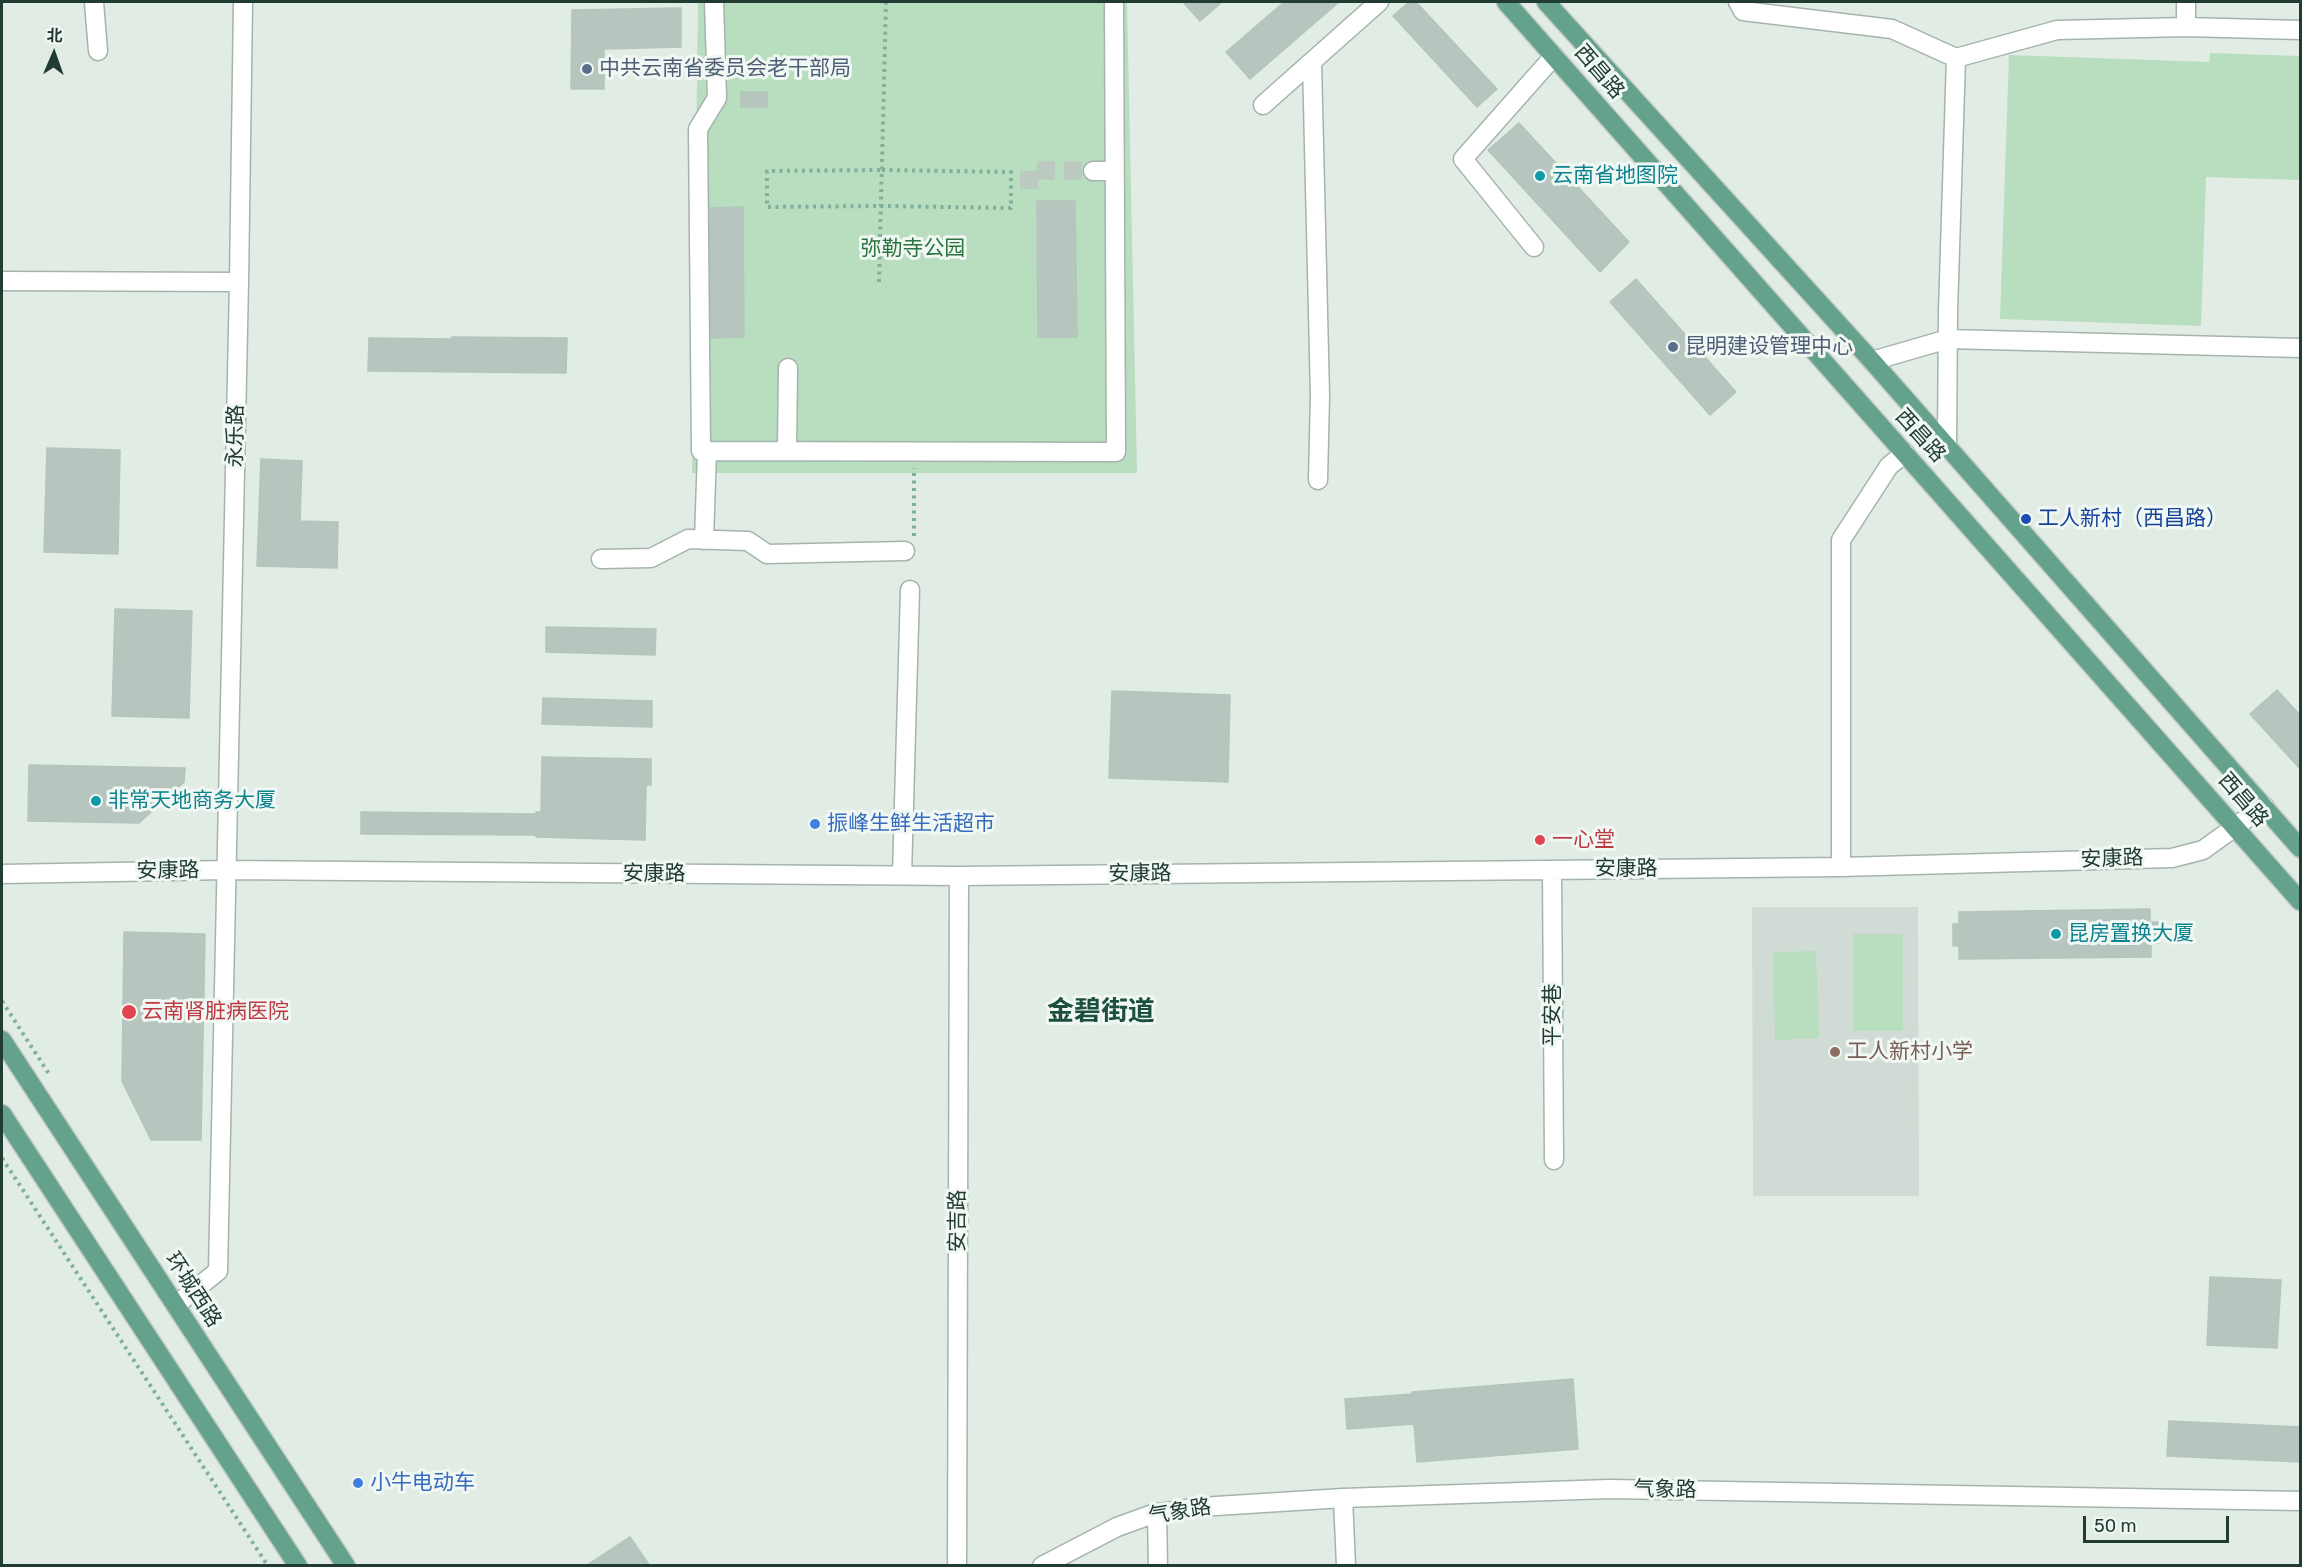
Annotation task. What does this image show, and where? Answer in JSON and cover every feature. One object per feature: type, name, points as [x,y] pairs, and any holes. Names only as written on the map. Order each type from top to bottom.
[{"type":"main road","name":"西昌路","points":[[1506,2],[2301,901]]},
{"type":"main road","name":"西昌路","points":[[1546,2],[1872,361],[2301,848]]},
{"type":"main road","name":"环城西路","points":[[2,1040],[346,1566]]},
{"type":"main road","points":[[2,1114],[297,1566]]},
{"type":"street","points":[[94,2],[98,51]]},
{"type":"street","name":"永乐路","points":[[176,1305],[218,1271],[243,2]]},
{"type":"street","points":[[714,2],[717,98],[698,129],[700,451],[1116,452],[1114,2]]},
{"type":"street","points":[[1263,105],[1379,2]]},
{"type":"street","points":[[1738,2],[1743,11],[1892,29],[1956,58],[2057,30],[2186,27],[2301,30]]},
{"type":"street","points":[[2186,2],[2186,27]]},
{"type":"street","points":[[1534,247],[1463,159],[1554,56]]},
{"type":"street","points":[[1947,446],[1956,58]]},
{"type":"street","points":[[1312,62],[1320,396],[1318,480]]},
{"type":"street","points":[[1094,171],[1113,171]]},
{"type":"street","points":[[2,281],[239,282]]},
{"type":"street","points":[[1872,361],[1948,339],[2301,348]]},
{"type":"street","points":[[787,451],[788,368]]},
{"type":"street","points":[[704,540],[707,451]]},
{"type":"street","points":[[1841,867],[1842,540],[1889,466],[1905,453]]},
{"type":"street","points":[[601,559],[651,558],[688,539],[748,541],[767,554],[909,547]]},
{"type":"street","points":[[902,875],[910,590]]},
{"type":"street","name":"安康路","points":[[2,874],[227,870],[959,876],[1841,867],[2172,858],[2203,850],[2264,806]]},
{"type":"street","name":"平安巷","points":[[1552,870],[1554,1160]]},
{"type":"street","name":"安吉路","points":[[957,1566],[959,876]]},
{"type":"street","name":"气象路","points":[[1042,1566],[1117,1527],[1157,1513],[1200,1507],[1343,1498],[1609,1489],[2301,1501]]},
{"type":"street","points":[[1343,1498],[1346,1566]]},
{"type":"street","points":[[1157,1513],[1158,1566]]},
{"type":"path","points":[[879,282],[886,2]]},
{"type":"path","points":[[882,170],[1011,172],[1011,208],[767,207],[767,171],[882,170]]},
{"type":"path","points":[[909,547],[915,452]]},
{"type":"path","points":[[2,1158],[268,1566]]},
{"type":"shaded area","name":"工人新村小学","points":[[1752,907],[1918,907],[1919,1196],[1753,1196]]},
{"type":"green space","name":"弥勒寺公园","points":[[698,2],[1127,2],[1137,473],[692,473]]},
{"type":"green space","points":[[2210,53],[2300,56],[2300,180],[2206,177],[2201,326],[2000,319],[2009,55],[2209,62]]},
{"type":"green space","points":[[1853,934],[1903,934],[1903,1031],[1853,1031]]},
{"type":"green space","points":[[1816,951],[1819,1038],[1775,1040],[1773,952]]},
{"type":"building","points":[[1183,2],[1222,2],[1200,21]]},
{"type":"building","points":[[1284,2],[1339,2],[1250,79],[1226,52]]},
{"type":"building","points":[[1409,2],[1416,2],[1497,89],[1477,107],[1393,16]]},
{"type":"building","name":"中共云南省委员会老干部局","points":[[681,8],[681,47],[604,49],[604,89],[571,89],[572,10]]},
{"type":"building","points":[[741,92],[767,92],[767,107],[741,107]]},
{"type":"building","name":"云南省地图院","points":[[1519,123],[1629,242],[1600,272],[1488,150]]},
{"type":"building","points":[[1037,201],[1075,201],[1077,337],[1038,337]]},
{"type":"building","points":[[743,207],[744,337],[711,338],[710,208]]},
{"type":"building","name":"昆明建设管理中心","points":[[1636,279],[1736,392],[1710,415],[1610,302]]},
{"type":"building","points":[[452,337],[567,338],[566,373],[368,371],[369,338],[451,339]]},
{"type":"building","points":[[47,448],[120,450],[118,554],[44,552]]},
{"type":"building","points":[[261,459],[302,461],[300,521],[338,522],[337,568],[257,566]]},
{"type":"building","points":[[115,609],[192,611],[189,718],[112,716]]},
{"type":"building","points":[[546,627],[656,629],[655,655],[546,652]]},
{"type":"building","points":[[2277,690],[2301,716],[2301,770],[2250,714]]},
{"type":"building","points":[[1112,691],[1230,695],[1228,782],[1109,778]]},
{"type":"building","points":[[543,698],[652,701],[652,727],[542,724]]},
{"type":"building","points":[[542,757],[651,759],[651,785],[646,785],[645,840],[536,837],[536,835],[361,834],[361,812],[536,814],[536,812],[541,812]]},
{"type":"building","name":"非常天地商务大厦","points":[[29,765],[185,768],[184,782],[139,823],[28,821]]},
{"type":"building","name":"昆房置换大厦","points":[[2150,909],[2150,922],[2158,922],[2158,943],[2151,943],[2151,957],[1959,959],[1959,946],[1953,946],[1953,924],[1959,924],[1959,912]]},
{"type":"building","points":[[124,932],[205,934],[201,1140],[151,1140],[122,1081]]},
{"type":"building","points":[[2210,1277],[2281,1280],[2277,1348],[2207,1345]]},
{"type":"building","points":[[1573,1379],[1578,1449],[1417,1462],[1414,1424],[1347,1429],[1345,1399]]},
{"type":"building","points":[[2169,1421],[2301,1427],[2301,1462],[2167,1456]]},
{"type":"building","points":[[630,1537],[650,1566],[586,1566]]},
{"type":"tunnel","points":[[1029,189],[1029,170],[1093,171]]},
{"type":"place","name":"中共云南省委员会老干部局","points":[[587,69]]},
{"type":"place","name":"云南省地图院","points":[[1540,176]]},
{"type":"place","name":"昆明建设管理中心","points":[[1673,347]]},
{"type":"place","name":"工人新村（西昌路）","points":[[2026,519]]},
{"type":"place","name":"非常天地商务大厦","points":[[96,801]]},
{"type":"place","name":"振峰生鲜生活超市","points":[[815,824]]},
{"type":"place","name":"一心堂","points":[[1540,840]]},
{"type":"place","name":"昆房置换大厦","points":[[2056,934]]},
{"type":"place","name":"云南肾脏病医院","points":[[129,1012]]},
{"type":"place","name":"工人新村小学","points":[[1835,1052]]},
{"type":"place","name":"小牛电动车","points":[[358,1483]]},
{"type":"district","name":"金碧街道","points":[[1101,1012]]}]
